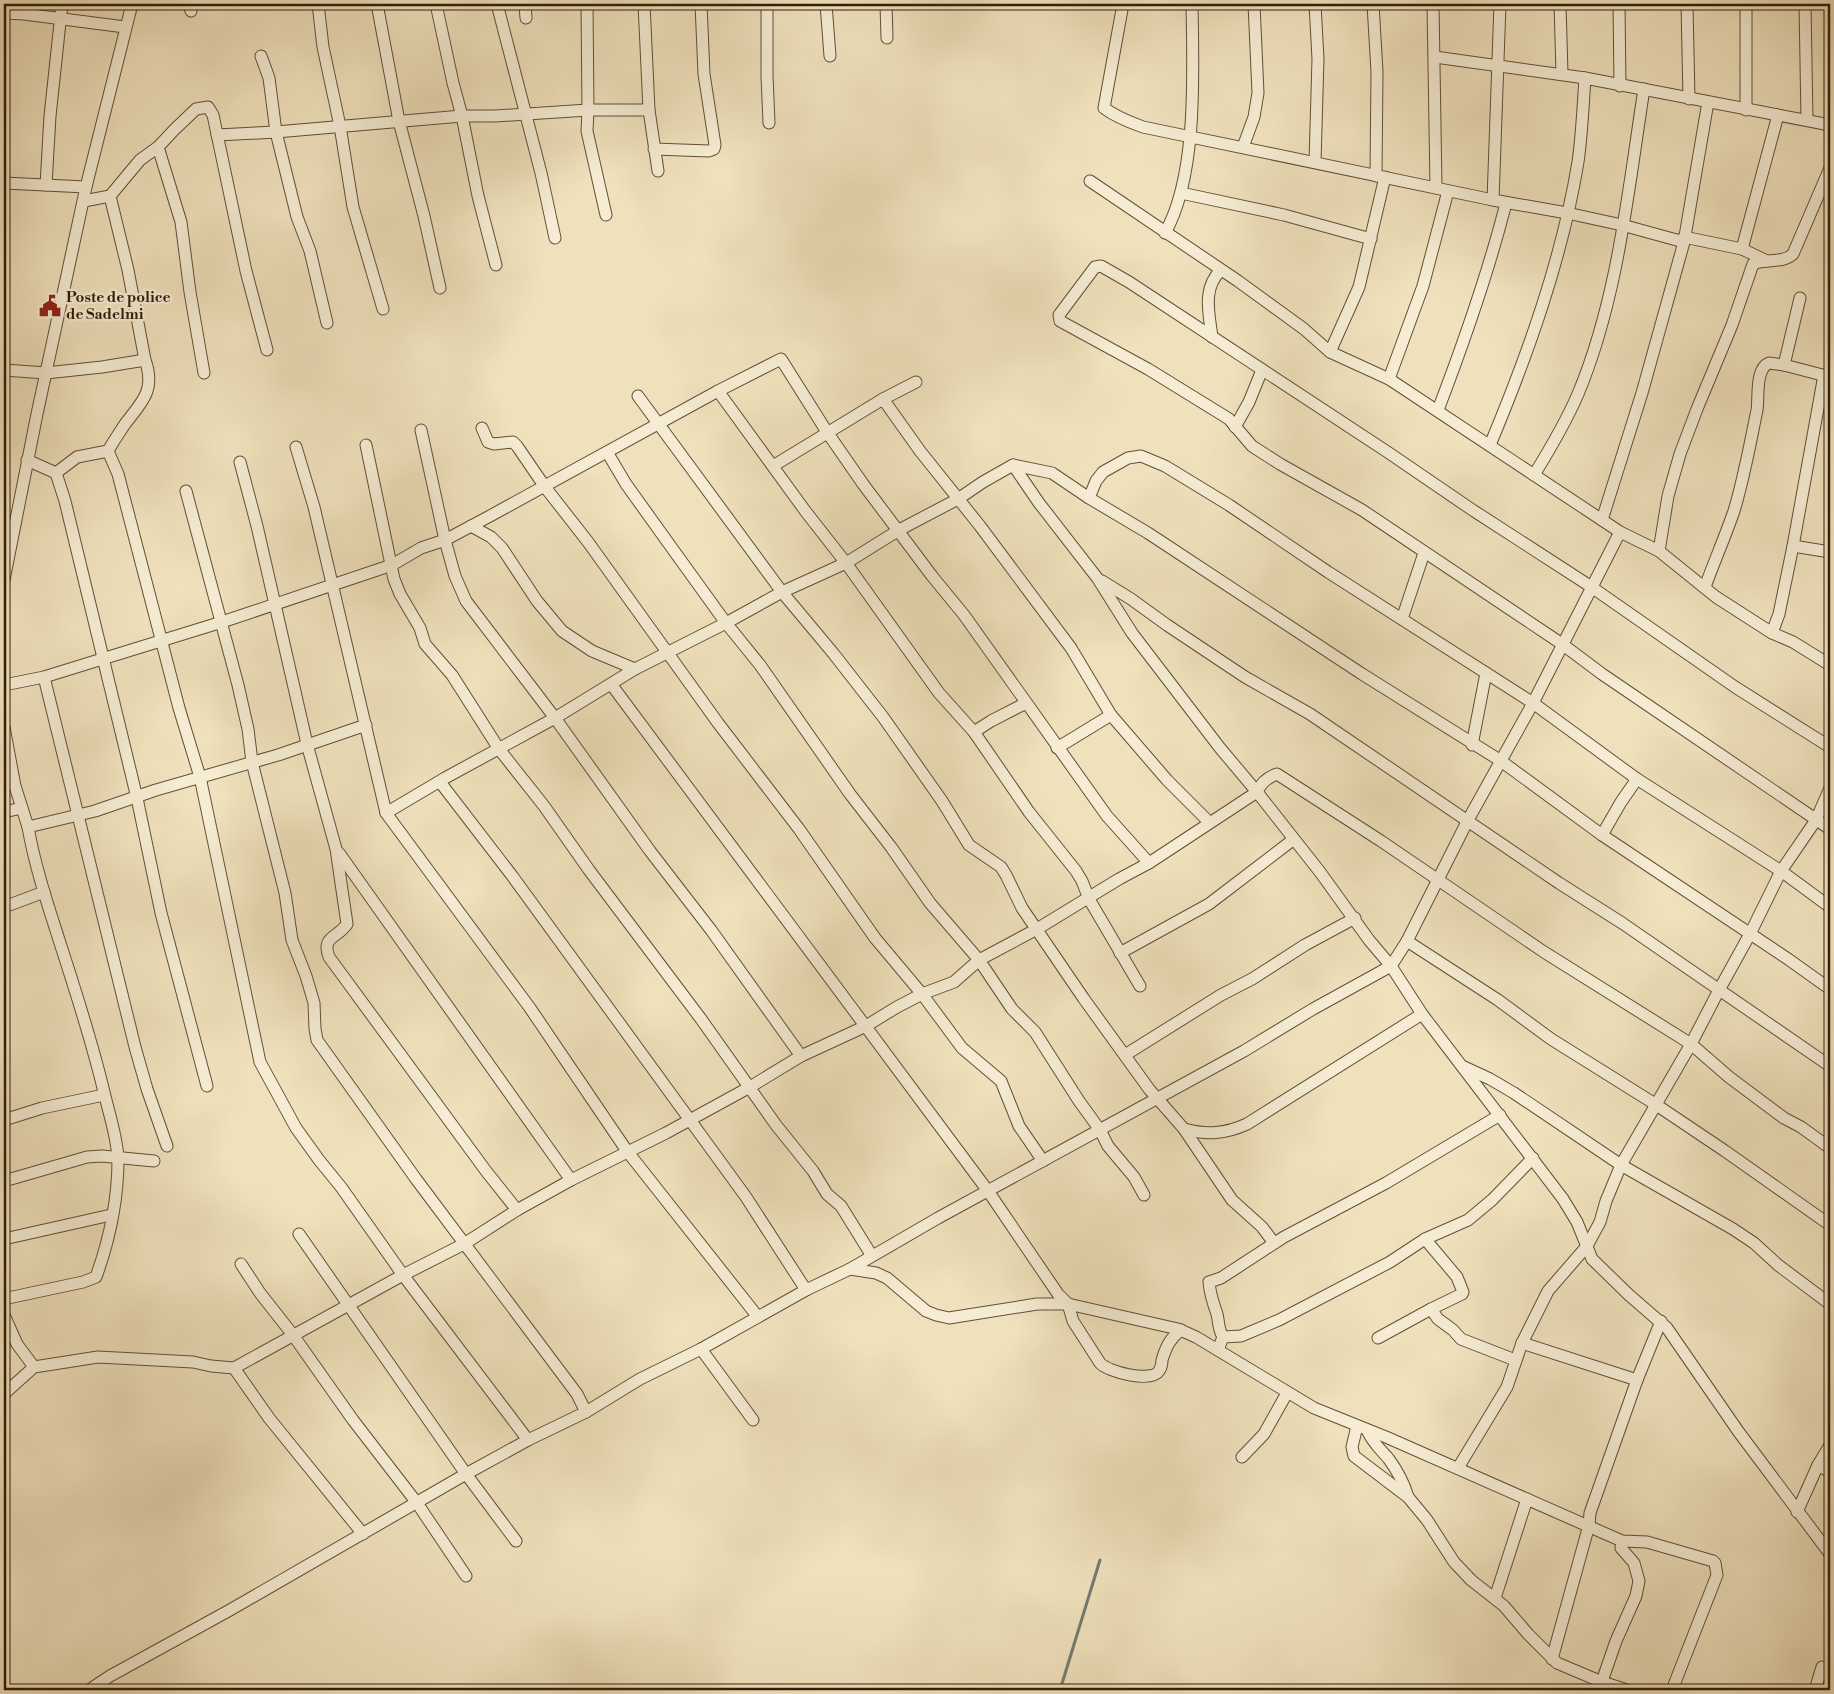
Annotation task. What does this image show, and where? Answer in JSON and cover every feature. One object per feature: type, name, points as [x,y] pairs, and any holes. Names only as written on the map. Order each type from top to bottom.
[{"type":"street","points":[[46,185],[50,116],[62,4]]},
{"type":"street","points":[[4,580],[27,460],[86,187],[132,4]]},
{"type":"street","points":[[318,4],[323,48],[340,126],[353,207],[383,308]]},
{"type":"street","points":[[377,4],[399,121],[424,216],[440,288]]},
{"type":"street","points":[[436,4],[478,196],[496,265]]},
{"type":"street","points":[[497,4],[556,238]]},
{"type":"street","points":[[525,4],[526,18]]},
{"type":"street","points":[[587,4],[587,131],[606,215]]},
{"type":"street","points":[[644,4],[648,110],[658,172]]},
{"type":"street","points":[[654,149],[709,151],[714,149],[715,145],[704,74],[701,4]]},
{"type":"street","points":[[767,4],[769,122]]},
{"type":"street","points":[[826,4],[830,56]]},
{"type":"street","points":[[886,4],[887,38]]},
{"type":"street","points":[[1123,4],[1104,108],[1119,118],[1143,127],[1380,177],[1436,187],[1506,203],[1567,213],[1684,240],[1742,249],[1767,261]]},
{"type":"street","points":[[1165,233],[1176,210],[1181,193],[1189,136],[1193,83],[1192,4]]},
{"type":"street","points":[[1243,147],[1254,117],[1258,93],[1254,4]]},
{"type":"street","points":[[1315,4],[1318,59],[1315,162]]},
{"type":"street","points":[[1330,352],[1359,287],[1371,239],[1380,177],[1377,72],[1372,4]]},
{"type":"street","points":[[1434,4],[1436,187]]},
{"type":"street","points":[[1493,200],[1500,4]]},
{"type":"street","points":[[1560,4],[1562,74]]},
{"type":"street","points":[[1619,4],[1620,86]]},
{"type":"street","points":[[1686,4],[1689,99]]},
{"type":"street","points":[[1746,4],[1746,110]]},
{"type":"street","points":[[1805,4],[1807,120]]},
{"type":"street","points":[[4,13],[125,28]]},
{"type":"street","points":[[261,56],[268,78],[276,132],[297,217],[310,251],[327,323]]},
{"type":"street","points":[[1435,57],[1562,74],[1830,125]]},
{"type":"street","points":[[1490,445],[1513,388],[1536,322],[1559,247],[1578,162],[1582,130],[1584,78]]},
{"type":"street","points":[[1534,475],[1554,441],[1581,386],[1599,336],[1614,276],[1644,89]]},
{"type":"street","points":[[1602,520],[1642,393],[1684,240],[1708,102]]},
{"type":"street","points":[[84,201],[110,196],[140,160],[158,147],[196,110],[208,107],[213,115],[246,272],[267,350]]},
{"type":"street","points":[[217,135],[276,132],[462,116],[588,110],[648,110]]},
{"type":"street","points":[[1742,249],[1778,115]]},
{"type":"street","points":[[158,147],[181,222],[190,292],[204,373]]},
{"type":"street","points":[[1659,551],[1668,496],[1680,454],[1732,325],[1754,264],[1785,260],[1793,254],[1830,168]]},
{"type":"street","points":[[1090,181],[1304,329],[1330,352],[1389,379],[1620,532],[1659,551],[1716,596],[1772,633],[1793,642],[1830,665]]},
{"type":"street","points":[[4,183],[86,187]]},
{"type":"street","points":[[1389,379],[1422,286],[1448,191]]},
{"type":"street","points":[[1181,193],[1284,215],[1371,239]]},
{"type":"street","points":[[56,473],[76,457],[108,451],[125,424],[139,408],[147,393],[150,374],[145,360],[128,270],[110,196]]},
{"type":"street","points":[[1438,410],[1480,294],[1506,203]]},
{"type":"street","points":[[1830,747],[1736,687],[1590,586],[1212,336],[1101,266],[1095,268],[1059,315],[1060,322],[1172,384],[1228,420],[1252,446],[1362,510],[1562,644],[1602,674],[1830,830]]},
{"type":"street","points":[[1212,336],[1208,294],[1210,284],[1221,270]]},
{"type":"street","points":[[1784,365],[1800,298]]},
{"type":"street","points":[[4,685],[44,677],[222,622],[392,564],[422,548],[445,540],[545,487],[658,423],[781,359],[827,432],[863,484],[998,661],[1107,816],[1149,863]]},
{"type":"street","points":[[4,370],[46,373],[102,368],[145,360]]},
{"type":"street","points":[[1705,587],[1734,511],[1749,452],[1758,405],[1760,375],[1766,364],[1784,365],[1827,376],[1794,546],[1779,614],[1772,633]]},
{"type":"street","points":[[1235,427],[1249,402],[1262,370]]},
{"type":"street","points":[[773,466],[883,399],[916,382]]},
{"type":"street","points":[[718,391],[806,512],[846,562],[939,693],[974,732],[1030,812],[1076,871],[1089,899],[1140,986]]},
{"type":"street","points":[[638,396],[782,592],[833,653],[883,718],[942,801],[969,845],[1001,867],[1022,908],[1084,999],[1156,1098],[1184,1129],[1232,1200],[1262,1227],[1274,1243]]},
{"type":"street","points":[[883,399],[920,451],[980,526],[1071,648],[1111,715],[1167,780],[1209,822]]},
{"type":"street","points":[[482,428],[488,442],[494,444],[512,442],[588,542],[718,723],[799,829],[875,938],[922,994],[962,1048],[1001,1081],[1019,1126],[1043,1161]]},
{"type":"street","points":[[421,430],[445,540],[455,576],[466,600],[555,718],[650,851],[711,930],[762,1004],[801,1056]]},
{"type":"street","points":[[366,445],[394,579],[400,594],[420,628],[425,644],[452,675],[500,749],[660,964],[776,1125],[813,1171],[828,1194],[841,1206],[872,1256]]},
{"type":"street","points":[[296,447],[314,507],[386,813],[530,1008],[627,1151],[758,1317]]},
{"type":"street","points":[[108,451],[118,474],[179,708],[200,777],[260,1062],[296,1128],[384,1246],[403,1275],[528,1440]]},
{"type":"street","points":[[607,452],[626,484],[726,623],[760,665],[850,794],[891,847],[930,903],[979,960],[1012,1008],[1035,1032],[1100,1130],[1108,1146],[1134,1177],[1144,1194]]},
{"type":"street","points":[[1089,498],[1096,481],[1103,472],[1116,463],[1128,458],[1141,456],[1151,460],[1229,505],[1533,703],[1637,779],[1781,871],[1830,907]]},
{"type":"street","points":[[27,460],[56,473],[65,501],[137,798],[161,913],[207,1086]]},
{"type":"street","points":[[240,462],[307,744],[336,849],[347,924],[344,930],[332,937],[327,943],[326,950],[329,957],[486,1171],[517,1210]]},
{"type":"street","points":[[1013,465],[1039,503],[1098,579],[1132,633],[1220,748],[1257,792],[1355,918],[1369,940],[1391,966],[1422,1014],[1563,1199],[1577,1222],[1592,1259],[1629,1295],[1660,1321],[1675,1338],[1738,1432],[1830,1554]]},
{"type":"street","points":[[386,813],[555,718],[635,669],[782,592],[846,562],[899,530],[958,499],[1013,465],[1052,473],[1215,576],[1362,674],[1472,745],[1501,761],[1602,835],[1830,989]]},
{"type":"street","points":[[186,491],[222,622],[248,730],[252,762],[285,893],[292,940],[314,1003],[314,1029],[317,1040],[416,1179],[577,1394],[586,1412]]},
{"type":"street","points":[[471,526],[491,537],[502,548],[538,601],[562,631],[592,651],[635,669]]},
{"type":"street","points":[[88,1690],[466,1474],[528,1440],[586,1412],[640,1379],[701,1349],[806,1290],[850,1269],[1244,1051],[1313,1009],[1391,966],[1407,941],[1468,820],[1533,703],[1590,586],[1620,532]]},
{"type":"street","points":[[1794,546],[1830,552]]},
{"type":"street","points":[[1402,619],[1424,553]]},
{"type":"street","points":[[1098,579],[1131,599],[1245,677],[1310,714],[1830,1066]]},
{"type":"street","points":[[1472,745],[1486,673]]},
{"type":"street","points":[[44,677],[135,1048],[166,1146]]},
{"type":"street","points":[[611,684],[988,1191],[1058,1294],[1068,1304],[1074,1321],[1104,1368],[1128,1374],[1148,1376],[1160,1371],[1169,1342],[1181,1330]]},
{"type":"street","points":[[974,732],[1026,703]]},
{"type":"street","points":[[1058,748],[1111,715]]},
{"type":"street","points":[[28,827],[79,816],[366,725]]},
{"type":"street","points":[[4,727],[12,771],[28,827],[33,856],[96,1059],[114,1131],[118,1158],[112,1215],[104,1254],[96,1277],[83,1282],[8,1298],[4,1301]]},
{"type":"street","points":[[4,1394],[34,1367],[98,1357],[193,1362],[234,1368],[403,1275],[464,1244],[517,1210],[571,1180],[666,1133],[750,1087],[801,1056],[866,1026],[922,994],[954,982],[979,960],[1037,930],[1119,879],[1149,863],[1257,792],[1267,779],[1280,775],[1438,879],[1544,952],[1691,1044],[1729,1077],[1784,1118],[1801,1127],[1830,1148]]},
{"type":"street","points":[[1602,835],[1637,779]]},
{"type":"street","points":[[440,782],[513,877],[690,1119],[746,1197],[806,1290]]},
{"type":"street","points":[[1458,1468],[1507,1387],[1522,1343],[1548,1291],[1587,1246],[1600,1222],[1606,1201],[1621,1165],[1691,1044],[1750,934],[1781,871],[1816,820],[1830,788]]},
{"type":"street","points":[[4,812],[22,808]]},
{"type":"street","points":[[1120,953],[1208,904],[1294,839]]},
{"type":"street","points":[[336,849],[571,1180]]},
{"type":"street","points":[[4,906],[44,892]]},
{"type":"street","points":[[1125,1055],[1221,995],[1252,979],[1305,945],[1355,918]]},
{"type":"street","points":[[1407,941],[1498,1000],[1551,1039],[1655,1104],[1830,1225]]},
{"type":"street","points":[[1184,1129],[1211,1134],[1233,1130],[1246,1124],[1422,1014]]},
{"type":"street","points":[[1462,1067],[1490,1079],[1514,1093],[1621,1165],[1754,1243],[1778,1265],[1830,1304]]},
{"type":"street","points":[[4,1120],[42,1108],[104,1095]]},
{"type":"street","points":[[1223,1337],[1219,1330],[1209,1282],[1221,1278],[1274,1243],[1386,1183],[1500,1115]]},
{"type":"street","points":[[4,1181],[87,1157],[154,1161]]},
{"type":"street","points":[[1223,1337],[1241,1336],[1279,1320],[1390,1262],[1425,1239],[1468,1220],[1481,1211],[1533,1158]]},
{"type":"street","points":[[4,1239],[112,1215]]},
{"type":"street","points":[[299,1234],[466,1474],[516,1542]]},
{"type":"street","points":[[1378,1338],[1462,1294],[1463,1288],[1458,1277],[1425,1239]]},
{"type":"street","points":[[241,1264],[260,1293],[294,1335],[353,1420],[417,1502],[466,1576]]},
{"type":"street","points":[[850,1269],[876,1273],[887,1278],[926,1311],[949,1318],[1037,1304],[1068,1304],[1181,1330],[1314,1408],[1458,1468],[1622,1541],[1647,1542],[1710,1560],[1715,1563],[1717,1575],[1672,1690]]},
{"type":"street","points":[[1431,1309],[1438,1319],[1453,1330],[1461,1339],[1515,1360]]},
{"type":"street","points":[[4,1315],[17,1344],[34,1367]]},
{"type":"street","points":[[1552,1659],[1589,1526],[1590,1513],[1660,1321]]},
{"type":"street","points":[[1218,1350],[1223,1337]]},
{"type":"street","points":[[1522,1343],[1637,1380]]},
{"type":"street","points":[[701,1349],[753,1420]]},
{"type":"street","points":[[234,1368],[268,1418],[363,1534]]},
{"type":"street","points":[[1242,1457],[1264,1434],[1287,1393]]},
{"type":"street","points":[[1362,1428],[1352,1447],[1354,1456],[1408,1497],[1427,1520],[1454,1562],[1471,1580],[1495,1598],[1552,1659],[1600,1686],[1627,1690]]},
{"type":"street","points":[[1362,1428],[1393,1465],[1405,1487],[1408,1497]]},
{"type":"street","points":[[1797,1512],[1818,1465],[1830,1444]]},
{"type":"street","points":[[1818,1465],[1830,1472]]},
{"type":"street","points":[[1495,1598],[1527,1499]]},
{"type":"street","points":[[1600,1686],[1616,1641],[1636,1596],[1639,1581],[1634,1563],[1621,1548],[1622,1541]]},
{"type":"street","points":[[1815,1690],[1822,1667]]},
{"type":"waterway","points":[[1060,1690],[1100,1560]]},
{"type":"place","name":"Poste de police de Sadelmi","points":[[50,306]]}]
